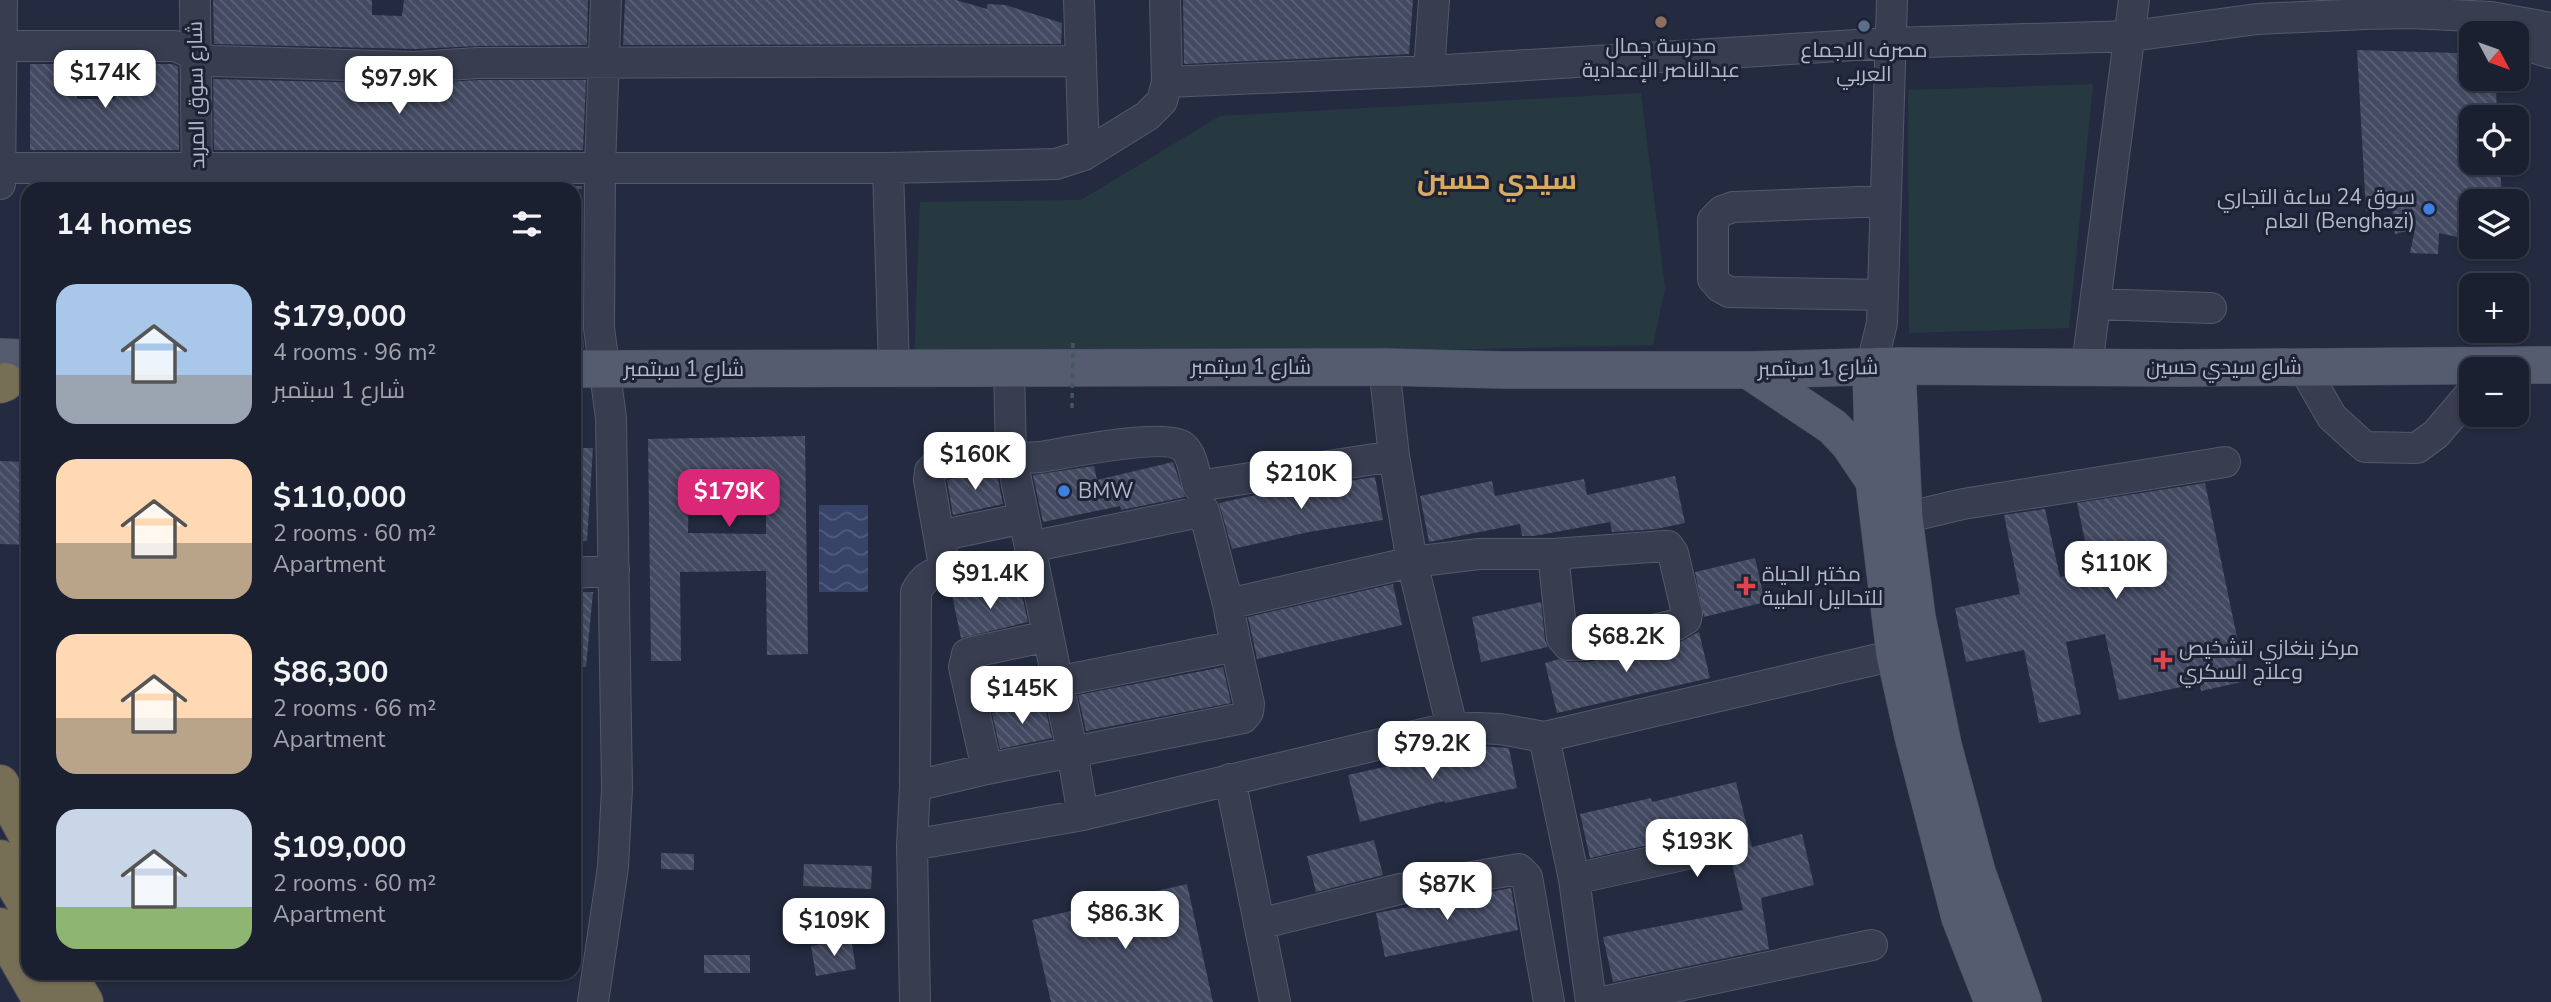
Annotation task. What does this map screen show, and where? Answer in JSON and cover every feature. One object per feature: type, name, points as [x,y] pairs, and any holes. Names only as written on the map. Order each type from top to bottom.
[{"type":"highway","points":[[0,784],[21,823]]},
{"type":"highway","points":[[0,859],[21,894]]},
{"type":"highway","points":[[0,927],[21,964]]},
{"type":"highway","points":[[0,970],[24,1002]]},
{"type":"highway","points":[[30,980],[43,1002]]},
{"type":"highway","points":[[71,980],[84,1002]]},
{"type":"highway","points":[[101,980],[110,1002]]},
{"type":"main road","name":"شارع سيدي حسين","points":[[2529,366],[2551,365]]},
{"type":"main road","points":[[1887,469],[1926,391],[1953,366]]},
{"type":"main road","name":"شارع 1 سبتمبر","points":[[589,369],[1384,367],[1748,370],[1884,367]]},
{"type":"main road","name":"شارع سيدي حسين","points":[[1884,367],[2459,367]]},
{"type":"main road","points":[[1884,367],[1895,655],[1913,736],[1961,918],[1993,1002]]},
{"type":"main road","points":[[1748,370],[1833,427],[1849,444],[1887,469],[1903,518],[1917,617],[1943,745],[1977,872],[2023,1002]]},
{"type":"street","points":[[0,184],[2,0]]},
{"type":"street","name":"شارع سوق المربد","points":[[195,0],[197,178]]},
{"type":"street","points":[[593,1002],[613,867],[617,788],[611,418],[589,369],[598,328],[586,260],[600,166],[606,0]]},
{"type":"street","points":[[1079,0],[1084,155]]},
{"type":"street","points":[[0,168],[197,178],[600,166],[888,168],[1056,164],[1084,155],[1147,116],[1162,101],[1167,82],[1165,0]]},
{"type":"street","points":[[1429,71],[1434,0]]},
{"type":"street","points":[[1884,367],[1882,309],[1892,0]]},
{"type":"street","points":[[2087,366],[2132,36],[2134,0]]},
{"type":"street","points":[[1167,82],[1429,71],[1890,43],[2132,36],[2257,19],[2388,13],[2491,17],[2551,28]]},
{"type":"street","points":[[2451,16],[2465,21]]},
{"type":"street","points":[[2,46],[174,46],[187,50],[196,57],[226,62],[415,67],[478,63],[1081,61]]},
{"type":"street","points":[[2529,46],[2551,53]]},
{"type":"street","points":[[888,168],[894,369]]},
{"type":"street","points":[[1882,309],[1729,292],[1713,279],[1713,220],[1722,211],[1733,207],[1885,201]]},
{"type":"street","points":[[2095,304],[2211,308]]},
{"type":"street","points":[[1384,367],[1394,456],[1412,562],[1452,727]]},
{"type":"street","points":[[2303,367],[2332,417],[2365,447],[2417,448],[2436,434],[2459,407]]},
{"type":"street","points":[[1009,368],[1011,455],[1083,815]]},
{"type":"street","points":[[915,786],[1072,751],[1243,718],[1248,712],[1249,704],[1228,604],[1201,498],[1189,454],[1181,445],[1142,442],[1024,458],[990,451],[936,465],[930,471],[929,480],[945,571],[950,577],[958,579],[1201,498],[1394,456]]},
{"type":"street","points":[[1903,518],[1963,504],[2225,462]]},
{"type":"street","points":[[939,536],[1024,518]]},
{"type":"street","points":[[1228,604],[1412,562],[1479,554],[1553,554],[1668,547],[1674,553],[1686,619],[1676,625],[1584,645],[1568,645],[1562,638],[1553,554]]},
{"type":"street","points":[[581,572],[614,570]]},
{"type":"street","points":[[915,1002],[912,845],[916,592],[922,579],[945,571]]},
{"type":"street","points":[[987,769],[964,667],[967,654],[1048,636]]},
{"type":"street","points":[[971,699],[1236,646]]},
{"type":"street","points":[[912,845],[1083,815],[1452,727],[1500,729],[1544,737],[1895,655]]},
{"type":"street","points":[[1544,737],[1574,879],[1591,1002]]},
{"type":"street","points":[[1230,779],[1275,1002]]},
{"type":"street","points":[[1574,879],[1710,849]]},
{"type":"street","points":[[1259,924],[1400,889],[1519,869],[1527,877],[1549,1002]]},
{"type":"street","points":[[1603,1002],[1872,945]]},
{"type":"path","points":[[1072,408],[1073,338]]},
{"type":"shaded area","points":[[2093,84],[2069,328],[1909,333],[1908,90]]},
{"type":"shaded area","points":[[1641,93],[1665,288],[1653,345],[914,362],[920,202],[1081,200],[1220,116]]},
{"type":"water","points":[[819,505],[868,505],[868,592],[819,592]]},
{"type":"building","points":[[213,0],[372,0],[372,15],[402,16],[404,0],[588,0],[587,45],[415,49],[214,44]]},
{"type":"building","points":[[625,0],[956,0],[987,9],[987,4],[1005,5],[1062,23],[1061,44],[623,45]]},
{"type":"building","points":[[1183,0],[1413,0],[1409,54],[1184,64]]},
{"type":"building","points":[[2357,50],[2457,53],[2459,91],[2496,91],[2497,105],[2459,105],[2459,175],[2501,175],[2501,189],[2459,189],[2459,237],[2439,233],[2438,254],[2410,253],[2415,229],[2395,234],[2392,207],[2366,211]]},
{"type":"building","points":[[30,64],[77,64],[77,99],[115,99],[115,64],[178,66],[179,150],[30,150]]},
{"type":"building","points":[[213,79],[414,84],[479,80],[586,80],[583,150],[214,150]]},
{"type":"building","points":[[581,278],[582,328],[584,348],[581,348]]},
{"type":"building","points":[[805,436],[808,654],[767,655],[766,571],[680,572],[681,661],[651,661],[648,439]],"holes":[[[689,471],[766,472],[766,534],[688,533]]]},
{"type":"building","points":[[581,448],[593,448],[587,541],[581,541]]},
{"type":"building","points":[[0,461],[21,462],[21,545],[0,544]]},
{"type":"building","points":[[1173,462],[1185,497],[1121,510],[1120,506],[1043,522],[1033,475],[1094,466],[1097,480]]},
{"type":"building","points":[[990,469],[996,470],[1003,504],[953,515],[947,480]]},
{"type":"building","points":[[1675,476],[1685,523],[1656,529],[1612,532],[1610,522],[1522,536],[1520,524],[1429,542],[1420,496],[1492,481],[1495,496],[1584,479],[1587,495]]},
{"type":"building","points":[[1375,477],[1383,520],[1309,532],[1232,549],[1219,503]]},
{"type":"building","points":[[2205,483],[2246,681],[2201,691],[2200,683],[2119,700],[2105,634],[2066,642],[2081,714],[2039,723],[2024,650],[1966,662],[1955,608],[2020,594],[2004,515],[2045,509],[2060,577],[2091,570],[2077,503]]},
{"type":"building","points":[[1755,558],[1765,602],[1704,617],[1695,572]]},
{"type":"building","points":[[1393,584],[1402,625],[1257,659],[1248,617]]},
{"type":"building","points":[[1020,586],[1028,622],[961,638],[952,595],[961,596]]},
{"type":"building","points":[[581,592],[593,592],[586,667],[581,667]]},
{"type":"building","points":[[1541,602],[1548,647],[1481,662],[1472,617]]},
{"type":"building","points":[[1699,632],[1710,678],[1557,713],[1545,663],[1559,659],[1588,662],[1680,642]]},
{"type":"building","points":[[1223,667],[1231,703],[1086,731],[1078,695]]},
{"type":"building","points":[[1044,702],[1052,738],[1000,749],[992,713]]},
{"type":"building","points":[[1479,746],[1509,748],[1517,788],[1445,803],[1444,801],[1360,822],[1348,775]]},
{"type":"building","points":[[1736,782],[1752,847],[1802,834],[1814,885],[1761,898],[1769,949],[1613,982],[1603,937],[1743,910],[1725,834],[1706,832],[1590,858],[1580,814],[1651,798],[1652,802]]},
{"type":"building","points":[[1374,840],[1383,875],[1316,892],[1307,856]]},
{"type":"building","points":[[661,853],[694,854],[694,870],[661,869]]},
{"type":"building","points":[[804,864],[872,866],[871,889],[803,886]]},
{"type":"building","points":[[1187,884],[1213,1002],[1051,1002],[1032,920]]},
{"type":"building","points":[[1511,888],[1518,930],[1385,957],[1376,913]]},
{"type":"building","points":[[851,939],[856,969],[816,976],[811,946]]},
{"type":"building","points":[[704,955],[750,955],[750,973],[704,973]]},
{"type":"place","name":"مدرسة جمال عبدالناصر الإعدادية","points":[[1661,22]]},
{"type":"place","name":"مصرف الاجماع العربي","points":[[1864,26]]},
{"type":"place","name":"سوق 24 ساعة التجاري العام (Benghazi)","points":[[2429,209]]},
{"type":"place","name":"BMW","points":[[1064,491]]},
{"type":"place","name":"مختبر الحياة للتحاليل الطبية","points":[[1746,586]]},
{"type":"place","name":"مركز بنغازي لتشخيص وعلاج السكري","points":[[2163,660]]},
{"type":"district","name":"سيدي حسين","points":[[1497,180]]}]
